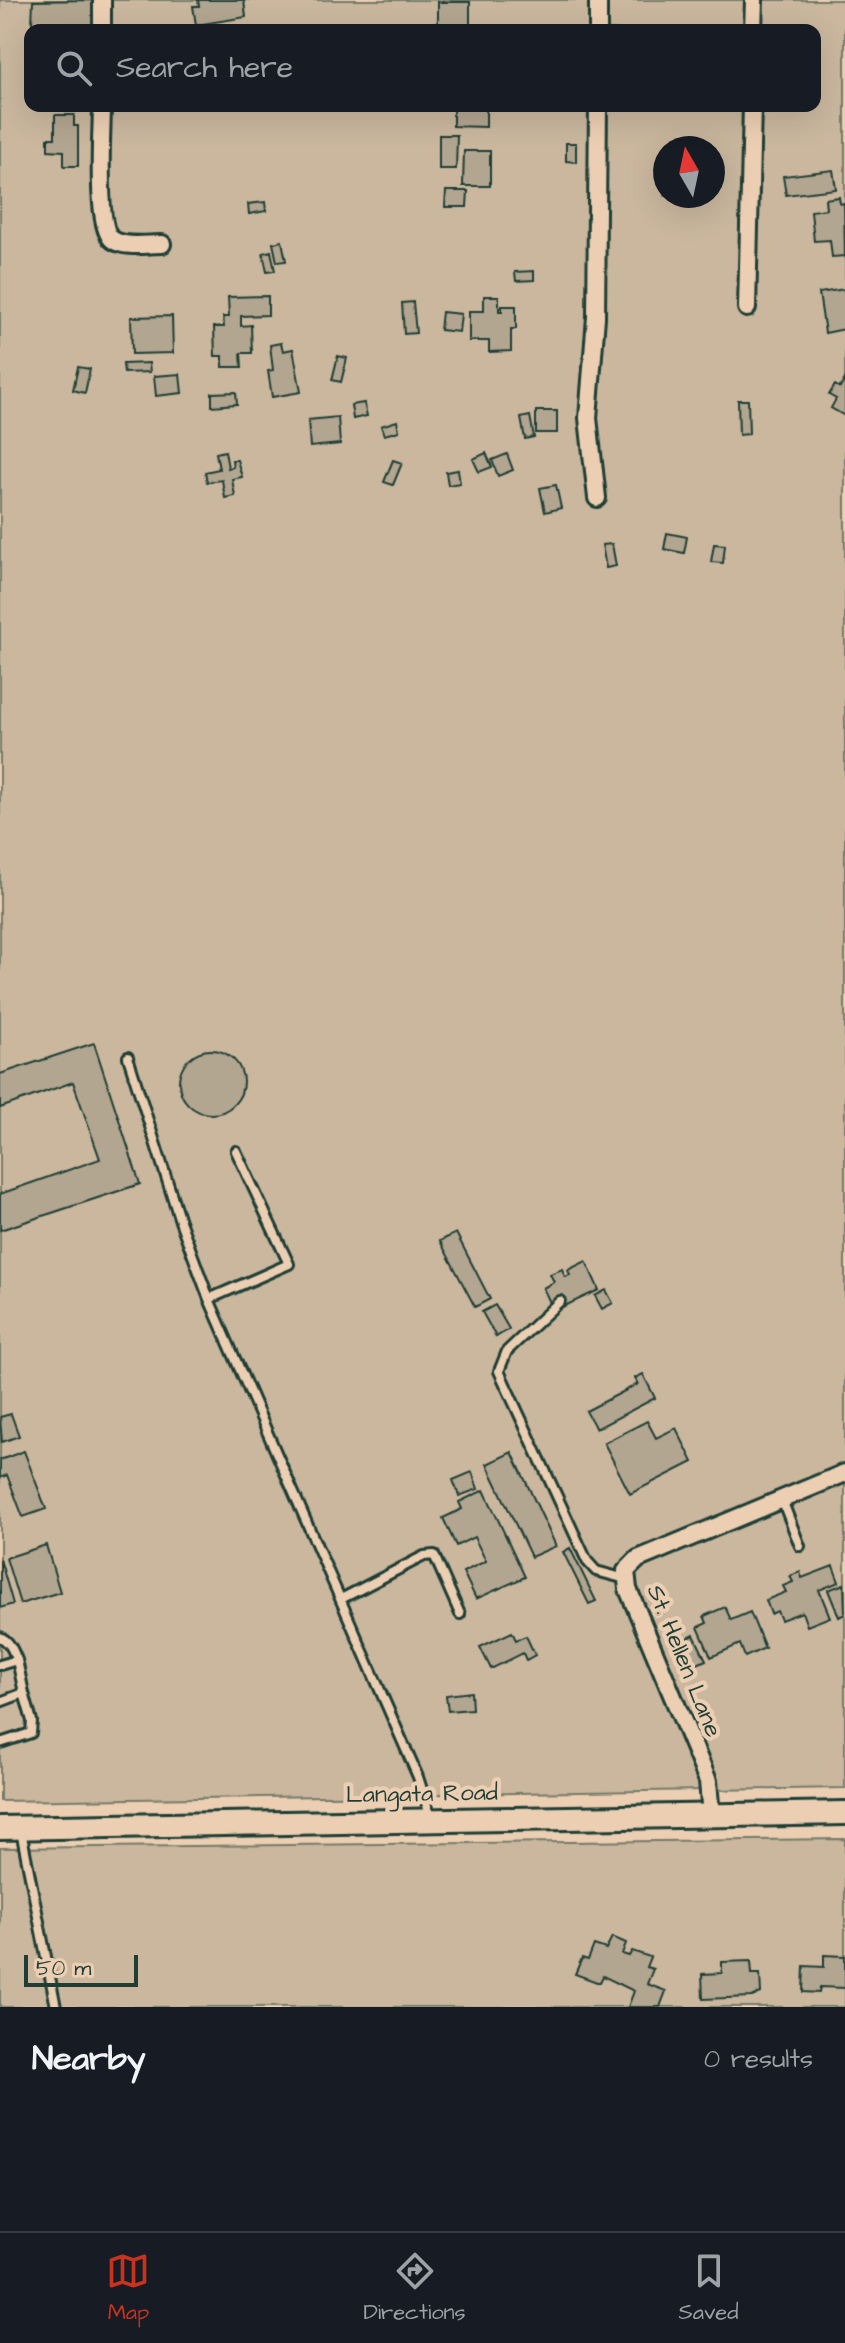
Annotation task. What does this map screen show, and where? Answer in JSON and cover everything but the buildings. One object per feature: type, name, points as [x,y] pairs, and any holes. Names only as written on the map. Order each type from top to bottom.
[{"type":"main road","name":"Langata Road","points":[[10,1828],[845,1813]]},
{"type":"street","points":[[102,0],[102,24]]},
{"type":"street","points":[[598,0],[598,24]]},
{"type":"street","points":[[753,24],[754,0]]},
{"type":"street","points":[[102,112],[102,211],[106,235],[125,244],[162,244]]},
{"type":"street","points":[[597,498],[588,418],[596,317],[598,112]]},
{"type":"street","points":[[747,308],[752,112]]},
{"type":"street","name":"St. Hellen Lane","points":[[711,1816],[708,1781],[628,1589],[626,1571],[638,1559],[845,1473]]},
{"type":"lane","points":[[128,1057],[180,1221],[209,1299],[418,1777],[431,1819]]},
{"type":"lane","points":[[209,1299],[289,1264],[236,1151]]},
{"type":"lane","points":[[560,1301],[507,1351],[499,1371],[587,1561],[596,1571],[626,1579]]},
{"type":"lane","points":[[782,1499],[800,1546]]},
{"type":"lane","points":[[341,1599],[424,1556],[434,1555],[460,1614]]},
{"type":"lane","points":[[0,1637],[12,1647],[17,1660],[32,1721],[31,1733],[0,1743]]},
{"type":"lane","points":[[0,1665],[17,1660]]},
{"type":"lane","points":[[0,1702],[24,1693]]},
{"type":"lane","points":[[10,1828],[56,2007]]},
{"type":"shaded area","points":[[0,0],[845,0],[845,1788],[0,1801]]},
{"type":"shaded area","points":[[845,1839],[845,2007],[0,2007],[0,1848]]}]
